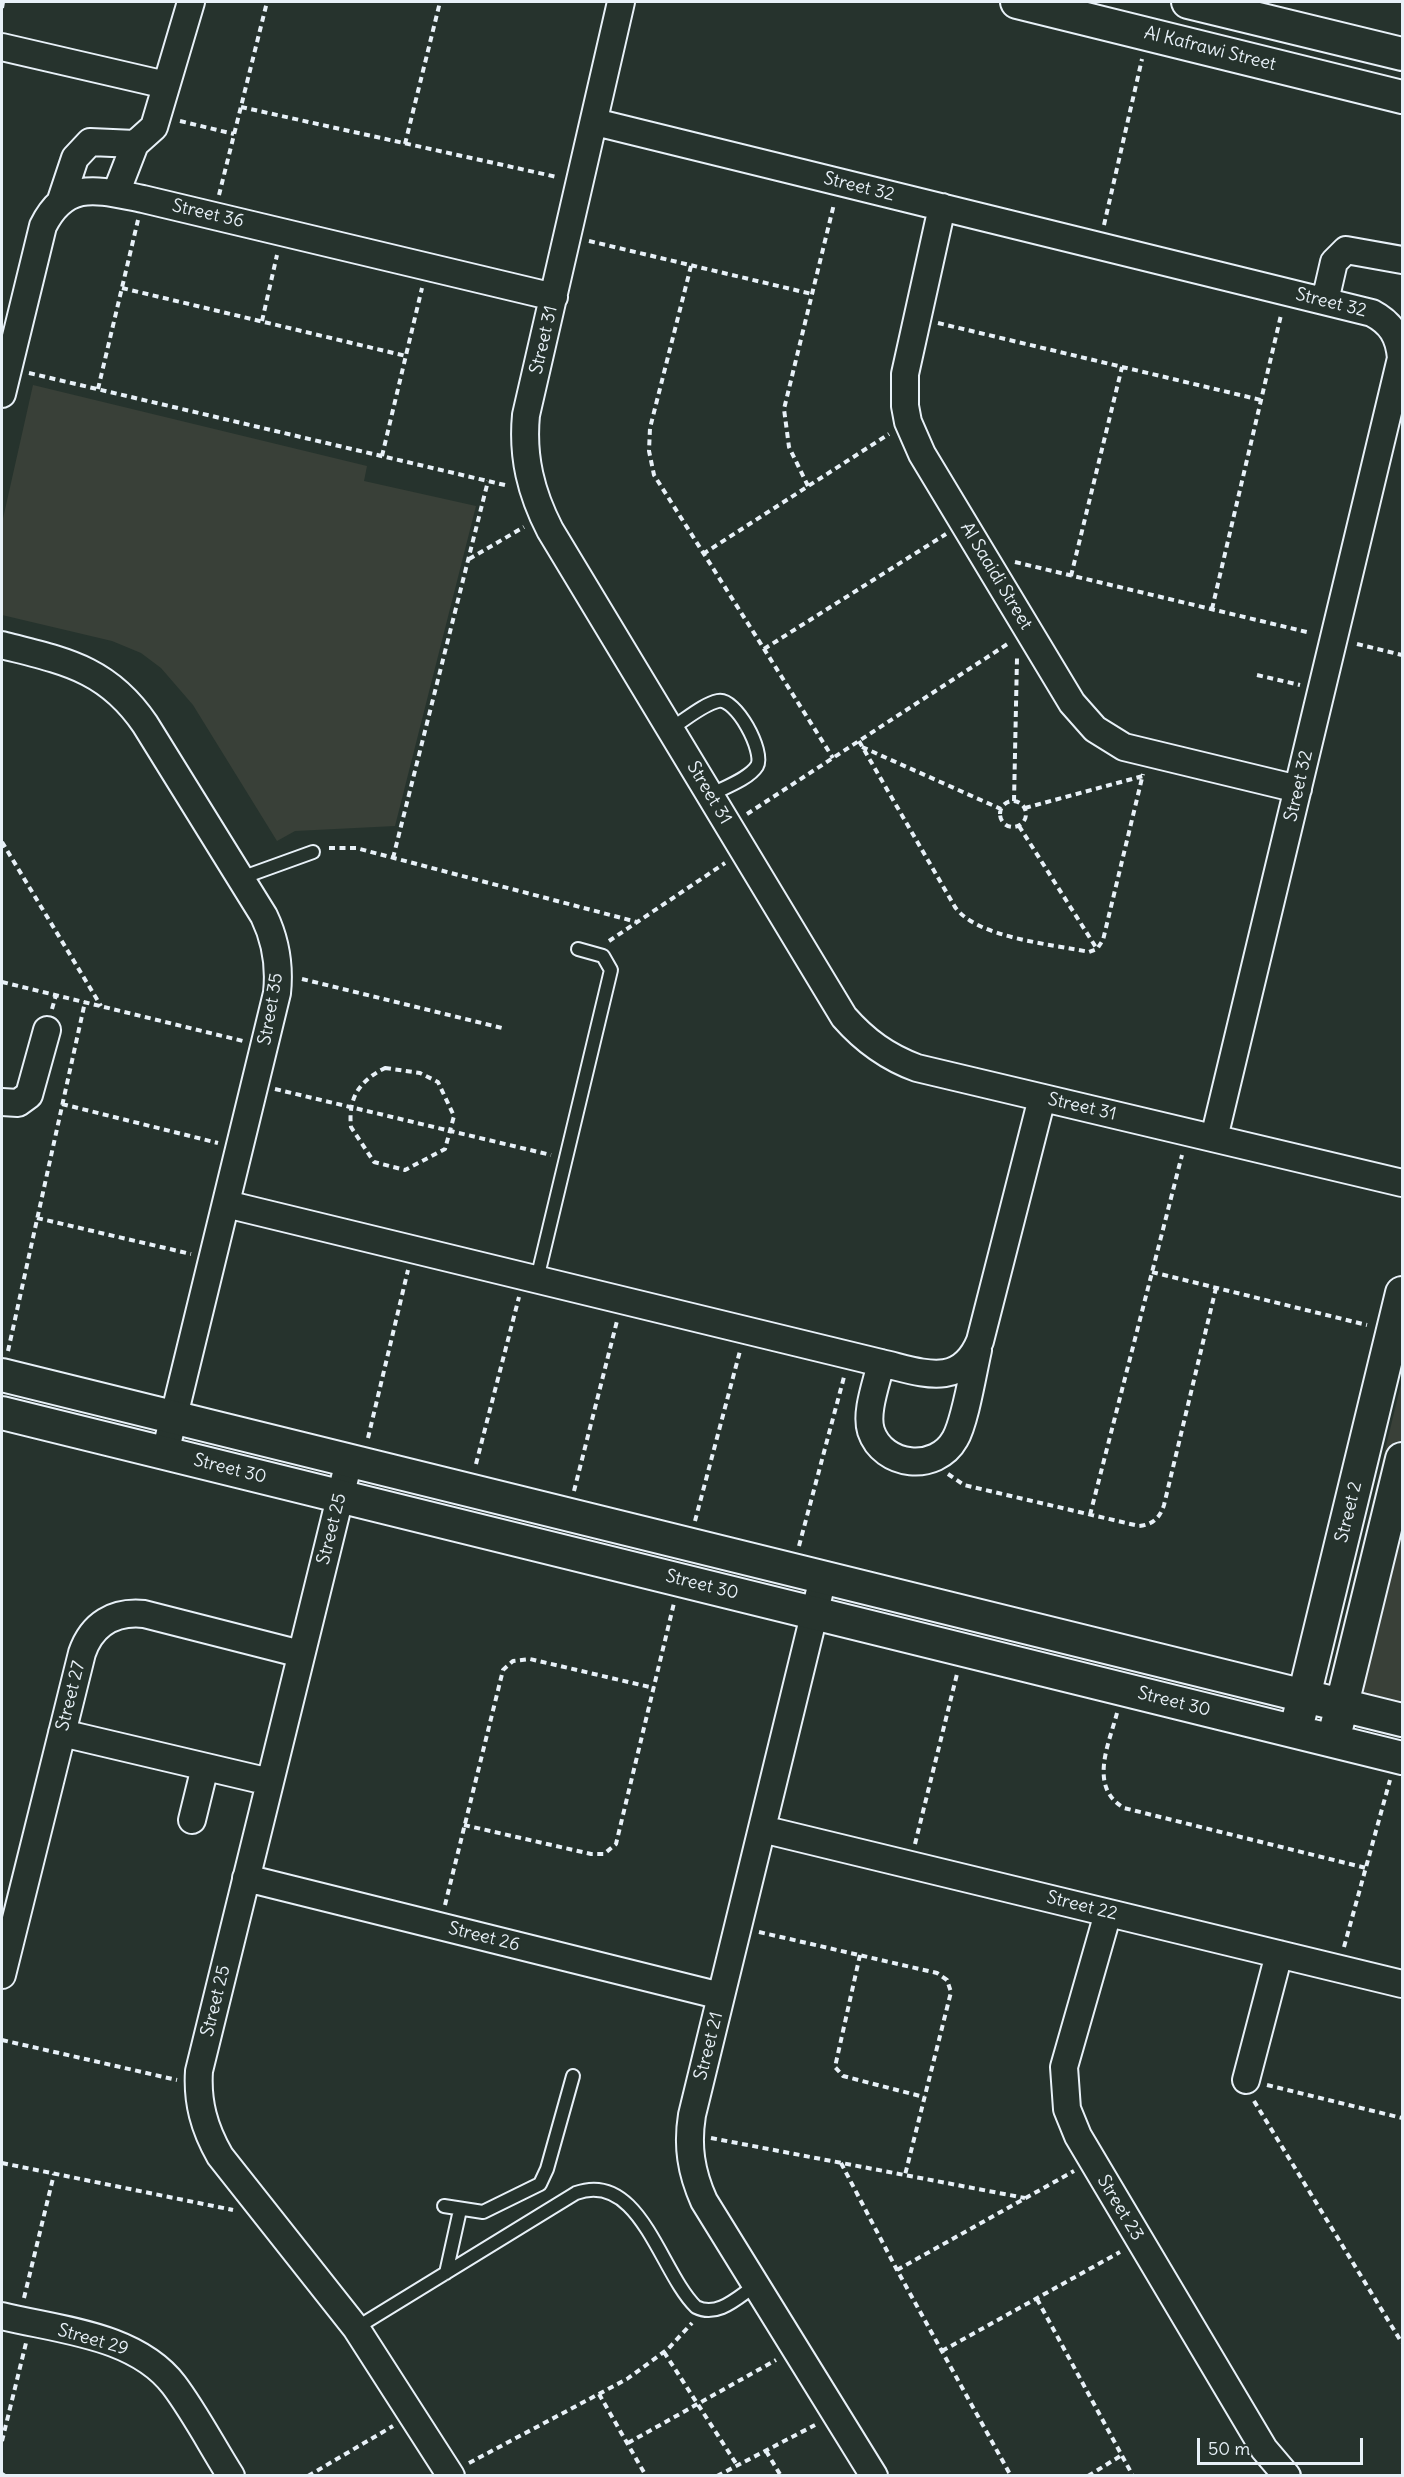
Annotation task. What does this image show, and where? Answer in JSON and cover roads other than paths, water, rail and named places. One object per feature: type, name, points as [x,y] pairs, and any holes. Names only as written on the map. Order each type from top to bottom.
[{"type":"street","points":[[116,193],[135,144],[154,127],[159,116],[191,2]]},
{"type":"street","name":"Street 31","points":[[621,2],[526,415],[526,461],[532,492],[543,516],[844,1017],[871,1045],[917,1068],[1402,1183]]},
{"type":"street","name":"Al Kafrawi Street","points":[[1017,2],[1402,97]]},
{"type":"street","points":[[1188,2],[1402,54]]},
{"type":"street","points":[[2,47],[166,86]]},
{"type":"street","name":"Street 32","points":[[595,122],[1325,302],[1382,318],[1396,335],[1402,355],[1214,1138]]},
{"type":"street","points":[[60,203],[75,158],[90,142],[135,144]]},
{"type":"street","name":"Street 36","points":[[2,394],[43,226],[60,203],[87,190],[143,199],[554,297]]},
{"type":"street","name":"Al Saaidi Street","points":[[942,207],[905,374],[905,406],[908,422],[917,444],[983,554],[1023,634],[1083,717],[1145,765],[1298,789]]},
{"type":"street","points":[[1325,302],[1334,262],[1346,250],[1402,260]]},
{"type":"street","name":"Street 35","points":[[2,645],[71,663],[91,672],[123,696],[146,724],[271,929],[279,973],[278,993],[165,1453]]},
{"type":"street","points":[[2,1102],[18,1103],[29,1095],[47,1030]]},
{"type":"street","points":[[881,1363],[869,1420],[882,1449],[901,1460],[922,1461],[942,1454],[956,1438],[1042,1098]]},
{"type":"street","points":[[226,1204],[934,1375],[944,1375],[963,1366],[976,1351],[980,1341]]},
{"type":"street","name":"Street 2","points":[[1295,1732],[1402,1293]]},
{"type":"street","name":"Street 30","points":[[2,1376],[1402,1720]]},
{"type":"street","name":"Street 30","points":[[2,1413],[1400,1757]]},
{"type":"street","points":[[1334,1741],[1389,1536],[1402,1459]]},
{"type":"street","name":"Street 25","points":[[355,1462],[340,1496],[199,2071],[198,2085],[202,2115],[212,2143],[356,2328],[414,2414],[450,2474]]},
{"type":"street","name":"Street 21","points":[[823,1578],[690,2134],[691,2161],[698,2188],[873,2475]]},
{"type":"street","name":"Street 27","points":[[2,1975],[86,1642],[99,1625],[120,1614],[144,1614],[301,1654]]},
{"type":"street","points":[[62,1733],[270,1782]]},
{"type":"street","points":[[192,1820],[205,1767]]},
{"type":"street","name":"Street 22","points":[[762,1829],[1402,1984]]},
{"type":"street","name":"Street 26","points":[[246,1878],[722,1996]]},
{"type":"street","name":"Street 23","points":[[1107,1912],[1064,2067],[1067,2109],[1078,2136],[1264,2449],[1287,2475]]},
{"type":"street","points":[[1246,2080],[1279,1954]]},
{"type":"street","name":"Street 29","points":[[17,2320],[108,2341],[150,2362],[174,2385],[231,2475]]},
{"type":"lane","points":[[670,729],[717,701],[727,702],[736,709],[759,752],[759,761],[750,772],[710,795]]},
{"type":"lane","points":[[241,878],[313,852]]},
{"type":"lane","points":[[531,1278],[566,1159],[611,970],[608,960],[592,952],[578,949]]},
{"type":"lane","points":[[444,2206],[473,2212],[488,2211],[540,2184],[547,2169],[573,2076]]},
{"type":"lane","points":[[356,2328],[576,2193],[604,2189],[615,2193],[632,2208],[690,2301],[703,2310],[718,2310],[756,2285]]},
{"type":"lane","points":[[446,2272],[460,2210]]}]
